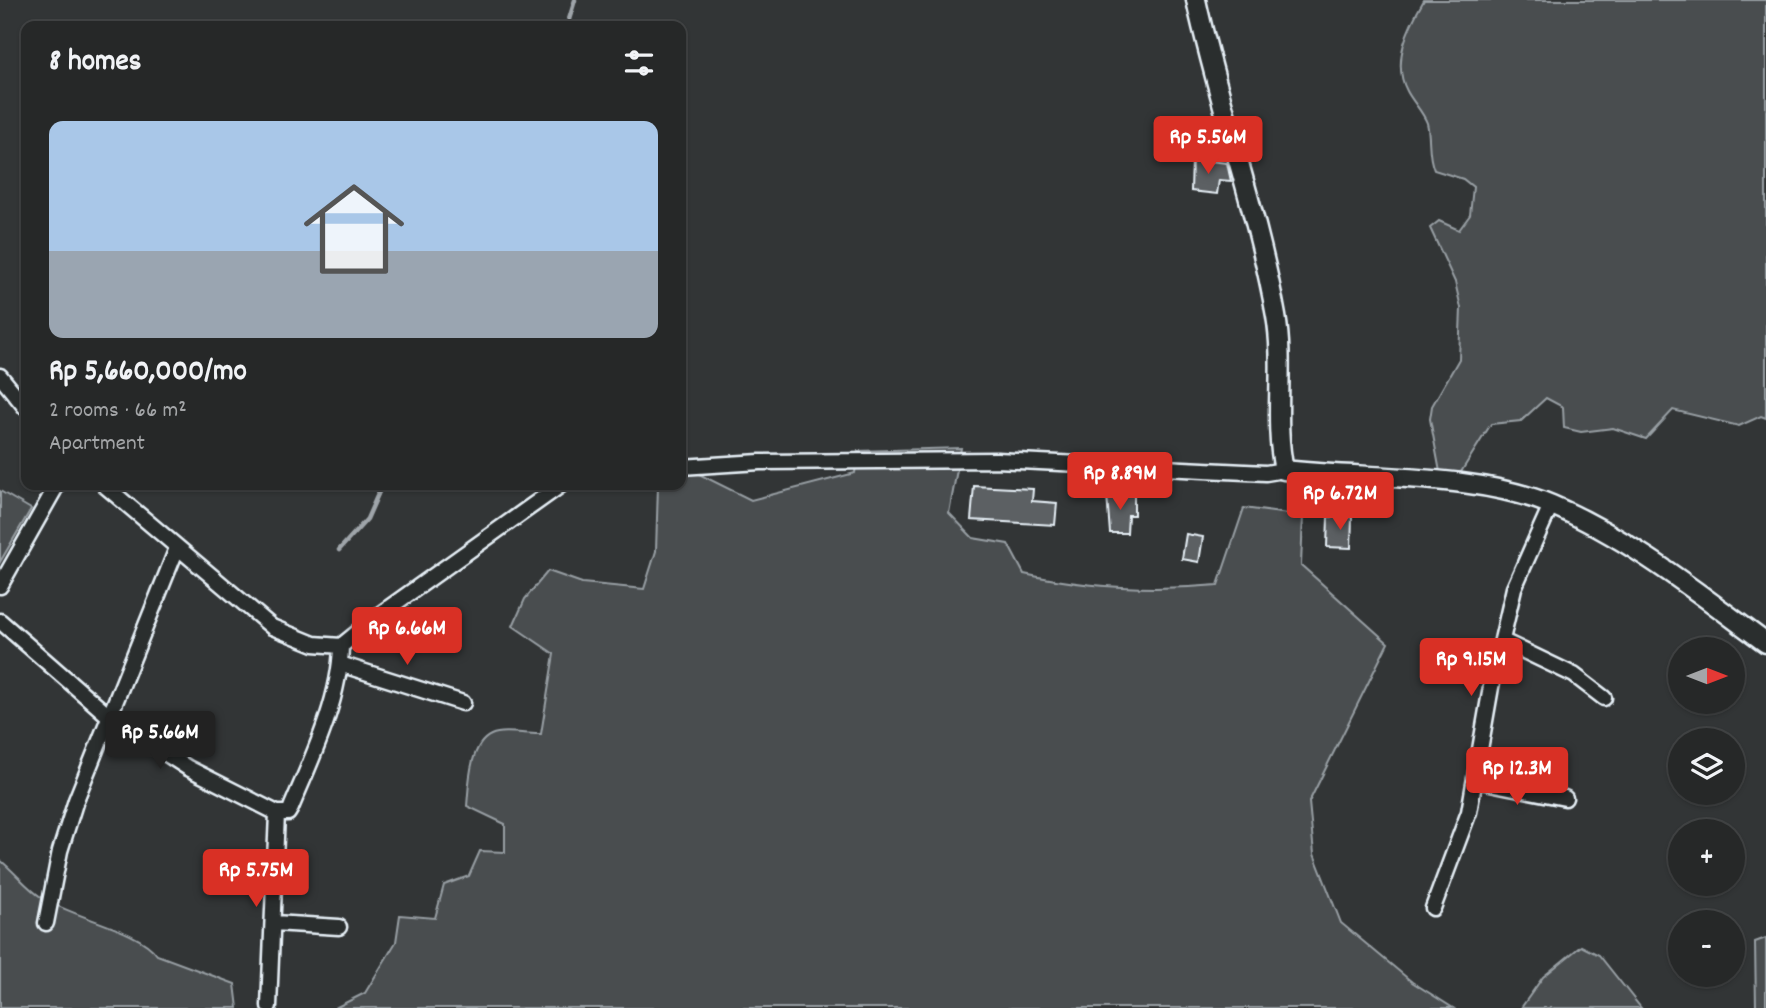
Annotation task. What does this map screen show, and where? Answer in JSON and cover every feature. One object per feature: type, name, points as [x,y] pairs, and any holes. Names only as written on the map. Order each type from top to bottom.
[{"type":"main road","points":[[1196,0],[1269,281],[1279,334],[1279,447],[1284,470],[1472,486],[1551,505],[1649,556],[1766,643]]},
{"type":"street","points":[[0,376],[21,402]]},
{"type":"street","points":[[686,467],[760,462],[997,460],[1266,473],[1284,470]]},
{"type":"street","points":[[0,586],[54,490]]},
{"type":"street","points":[[110,490],[272,627],[314,644],[341,646],[383,612],[554,490]]},
{"type":"street","points":[[1433,908],[1469,812],[1491,687],[1514,588],[1551,505]]},
{"type":"street","points":[[46,923],[60,851],[76,800],[177,548]]},
{"type":"street","points":[[0,621],[111,718],[188,768],[277,813],[288,813],[292,808],[313,755],[340,664],[341,646]]},
{"type":"street","points":[[1503,641],[1574,675],[1604,698]]},
{"type":"street","points":[[340,664],[463,703]]},
{"type":"street","points":[[1475,780],[1564,798]]},
{"type":"street","points":[[269,1006],[277,813]]},
{"type":"street","points":[[274,923],[339,927]]},
{"type":"shaded area","points":[[1424,0],[1766,0],[1766,418],[1761,416],[1739,426],[1673,410],[1646,439],[1613,428],[1581,432],[1564,428],[1563,407],[1546,398],[1521,421],[1491,424],[1461,472],[1440,472],[1430,419],[1432,406],[1459,359],[1461,308],[1455,282],[1430,228],[1439,221],[1459,230],[1470,215],[1473,187],[1463,179],[1434,170],[1427,123],[1403,80],[1401,56],[1404,44]]},
{"type":"shaded area","points":[[961,448],[949,513],[973,538],[1008,544],[1024,574],[1072,582],[1169,588],[1218,585],[1244,508],[1303,516],[1301,565],[1388,643],[1309,802],[1314,854],[1341,923],[1412,982],[1453,1008],[335,1008],[365,993],[396,942],[400,915],[435,918],[444,885],[469,876],[480,851],[505,852],[505,824],[467,806],[470,777],[478,747],[491,735],[509,732],[541,734],[554,654],[513,626],[525,599],[548,571],[582,583],[644,589],[656,551],[658,490],[686,490],[686,468],[751,500],[855,473],[858,451]]},
{"type":"shaded area","points":[[0,491],[31,509],[0,562]]},
{"type":"shaded area","points":[[0,860],[36,893],[54,904],[136,938],[157,955],[235,984],[238,1008],[0,1008]]},
{"type":"shaded area","points":[[1766,938],[1766,1008],[1756,1008],[1755,942]]},
{"type":"shaded area","points":[[1581,946],[1599,955],[1641,1008],[1521,1008],[1543,977]]},
{"type":"building","points":[[1192,159],[1227,163],[1231,181],[1219,180],[1217,194],[1191,191]]},
{"type":"building","points":[[974,486],[1033,489],[1032,501],[1057,503],[1055,525],[971,520]]},
{"type":"building","points":[[1107,495],[1134,495],[1134,515],[1128,515],[1127,533],[1110,533]]},
{"type":"building","points":[[1328,517],[1352,517],[1351,548],[1327,547]]},
{"type":"building","points":[[1186,534],[1203,537],[1199,562],[1182,559]]},
{"type":"waterway","points":[[569,21],[575,0]]},
{"type":"waterway","points":[[339,550],[367,519],[380,490]]}]
